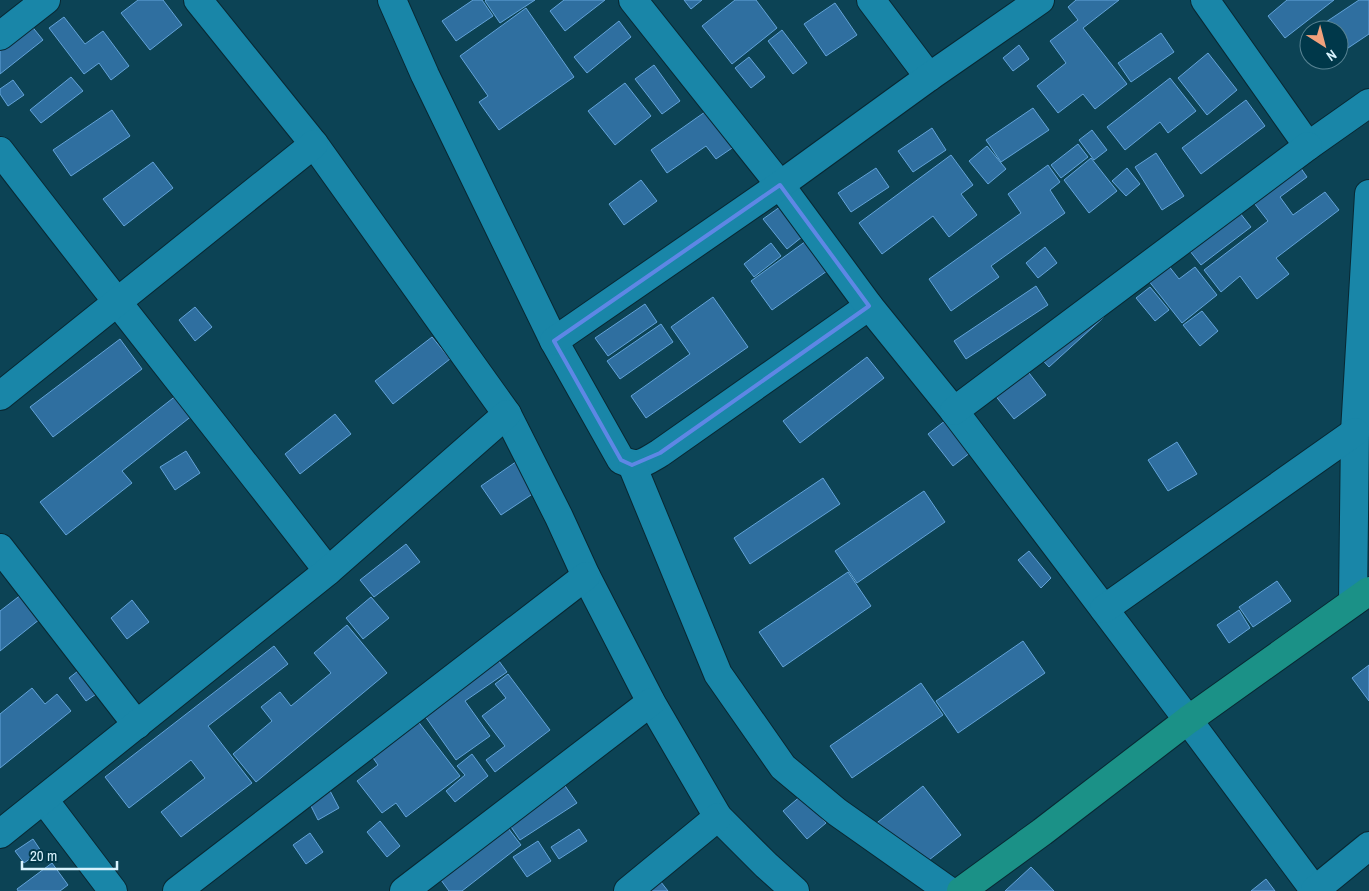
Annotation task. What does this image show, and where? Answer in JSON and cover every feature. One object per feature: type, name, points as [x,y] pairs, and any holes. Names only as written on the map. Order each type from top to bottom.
[{"type":"main road","points":[[961,891],[1042,832],[1188,720],[1361,597]]},
{"type":"street","points":[[0,36],[46,0]]},
{"type":"street","points":[[198,0],[314,144],[507,414],[559,517],[586,576],[651,702],[718,817],[795,891]]},
{"type":"street","points":[[392,0],[425,75],[554,341],[621,460],[632,465],[646,462],[660,454],[869,306]]},
{"type":"street","points":[[633,0],[780,186],[869,306],[954,411],[1315,890],[1369,846]]},
{"type":"street","points":[[872,0],[929,77]]},
{"type":"street","points":[[554,341],[780,186],[929,77],[1040,0]]},
{"type":"street","points":[[1205,0],[1308,146]]},
{"type":"street","points":[[954,411],[1308,146],[1369,103]]},
{"type":"street","points":[[0,396],[314,144]]},
{"type":"street","points":[[0,151],[117,304],[221,432],[328,571]]},
{"type":"street","points":[[1361,597],[1355,432],[1369,194]]},
{"type":"street","points":[[0,834],[328,571],[507,414]]},
{"type":"street","points":[[1104,610],[1355,432]]},
{"type":"street","points":[[632,465],[718,674],[783,767],[837,812],[949,891]]},
{"type":"street","points":[[0,548],[137,725]]},
{"type":"street","points":[[177,891],[586,576]]},
{"type":"street","points":[[404,891],[651,702]]},
{"type":"street","points":[[44,800],[113,891]]},
{"type":"street","points":[[628,891],[718,817]]},
{"type":"highlighted area","points":[[780,185],[869,306],[660,453],[632,465],[621,460],[554,341]]},
{"type":"building","points":[[138,0],[163,0],[182,25],[150,50],[121,13]]},
{"type":"building","points":[[473,0],[482,0],[493,16],[456,41],[442,21]]},
{"type":"building","points":[[486,0],[535,0],[500,23]]},
{"type":"building","points":[[564,0],[605,0],[565,31],[550,11]]},
{"type":"building","points":[[684,0],[702,0],[691,9]]},
{"type":"building","points":[[735,0],[756,0],[777,28],[732,64],[702,26]]},
{"type":"building","points":[[1076,0],[1119,0],[1083,28],[1127,84],[1095,109],[1083,94],[1058,113],[1037,86],[1066,63],[1050,41],[1078,20],[1068,7]]},
{"type":"building","points":[[1287,0],[1334,0],[1308,20],[1299,20],[1299,27],[1285,38],[1268,16]]},
{"type":"building","points":[[1359,0],[1369,0],[1369,34],[1349,47],[1349,20],[1329,20]]},
{"type":"building","points":[[835,3],[857,35],[826,56],[804,24]]},
{"type":"building","points":[[526,8],[574,77],[499,130],[479,102],[488,96],[460,56]]},
{"type":"building","points":[[64,17],[85,44],[103,31],[129,66],[111,80],[99,63],[84,74],[49,28]]},
{"type":"building","points":[[619,21],[631,37],[587,73],[574,57]]},
{"type":"building","points":[[30,24],[43,40],[0,74],[0,48]]},
{"type":"building","points":[[782,30],[807,63],[793,74],[768,41]]},
{"type":"building","points":[[1161,33],[1174,52],[1131,82],[1118,63]]},
{"type":"building","points":[[1019,45],[1029,59],[1013,71],[1003,58]]},
{"type":"building","points":[[1208,53],[1237,90],[1207,115],[1178,78]]},
{"type":"building","points":[[749,57],[765,77],[751,88],[735,68]]},
{"type":"building","points":[[654,65],[680,101],[662,114],[635,79]]},
{"type":"building","points":[[71,77],[83,91],[41,123],[30,110]]},
{"type":"building","points":[[1170,78],[1196,111],[1168,133],[1160,122],[1125,150],[1107,127]]},
{"type":"building","points":[[13,80],[24,95],[8,106],[0,94],[0,89]]},
{"type":"building","points":[[625,83],[651,116],[615,145],[588,111]]},
{"type":"building","points":[[1246,100],[1265,126],[1201,174],[1182,148]]},
{"type":"building","points":[[712,107],[738,144],[716,159],[706,146],[667,173],[651,150]]},
{"type":"building","points":[[1033,108],[1049,130],[1001,162],[986,140]]},
{"type":"building","points":[[112,110],[130,136],[71,176],[53,150]]},
{"type":"building","points":[[932,128],[946,150],[913,172],[898,151]]},
{"type":"building","points":[[1092,130],[1107,150],[1094,160],[1079,140]]},
{"type":"building","points":[[1078,144],[1088,157],[1061,178],[1051,165]]},
{"type":"building","points":[[987,146],[1006,169],[988,184],[969,161]]},
{"type":"building","points":[[1156,153],[1184,196],[1162,210],[1135,167]]},
{"type":"building","points":[[951,155],[973,185],[961,194],[977,215],[949,237],[933,216],[882,254],[859,223]]},
{"type":"building","points":[[1091,158],[1117,191],[1089,213],[1064,180]]},
{"type":"building","points":[[153,162],[173,188],[124,226],[103,199]]},
{"type":"building","points":[[1298,164],[1307,177],[1280,197],[1293,215],[1325,192],[1339,210],[1276,258],[1289,274],[1257,299],[1240,276],[1221,292],[1204,270],[1268,221],[1251,199]]},
{"type":"building","points":[[1048,165],[1060,182],[1050,190],[1065,213],[991,266],[999,277],[951,311],[929,279],[1021,213],[1008,194]]},
{"type":"building","points":[[876,168],[889,187],[851,212],[838,193]]},
{"type":"building","points":[[1127,168],[1140,184],[1126,196],[1112,181]]},
{"type":"building","points":[[641,180],[657,201],[624,225],[609,204]]},
{"type":"building","points":[[784,204],[807,233],[787,249],[763,219]]},
{"type":"building","points":[[1236,208],[1251,227],[1201,265],[1186,246]]},
{"type":"building","points":[[806,241],[827,271],[772,310],[751,281]]},
{"type":"building","points":[[771,243],[781,256],[754,277],[744,264]]},
{"type":"building","points":[[1045,247],[1057,263],[1038,278],[1026,263]]},
{"type":"building","points":[[1168,265],[1179,279],[1195,267],[1217,295],[1182,323],[1148,280]]},
{"type":"building","points":[[1036,286],[1048,305],[966,359],[954,341]]},
{"type":"building","points":[[1150,287],[1169,310],[1155,321],[1136,298]]},
{"type":"building","points":[[713,297],[748,347],[646,418],[631,396],[690,354],[671,327]]},
{"type":"building","points":[[1089,301],[1104,317],[1049,367],[1035,352]]},
{"type":"building","points":[[645,304],[657,322],[608,356],[595,338]]},
{"type":"building","points":[[195,307],[212,327],[195,341],[179,320]]},
{"type":"building","points":[[1202,311],[1218,331],[1200,346],[1183,325]]},
{"type":"building","points":[[661,324],[673,342],[620,379],[607,361]]},
{"type":"building","points":[[432,337],[450,359],[393,404],[375,381]]},
{"type":"building","points":[[120,339],[142,369],[53,437],[30,407]]},
{"type":"building","points":[[867,357],[884,378],[800,443],[783,421]]},
{"type":"building","points":[[1026,369],[1046,395],[1014,419],[994,394]]},
{"type":"building","points":[[177,395],[193,415],[122,471],[132,483],[66,535],[40,502]]},
{"type":"building","points":[[335,414],[351,434],[300,474],[285,454]]},
{"type":"building","points":[[950,417],[975,449],[953,466],[928,434]]},
{"type":"building","points":[[1177,442],[1197,474],[1168,491],[1148,460]]},
{"type":"building","points":[[186,451],[200,473],[175,490],[160,467]]},
{"type":"building","points":[[520,459],[540,489],[501,515],[481,486]]},
{"type":"building","points":[[823,478],[840,504],[750,564],[734,538]]},
{"type":"building","points":[[924,491],[945,522],[857,583],[835,551]]},
{"type":"building","points":[[406,544],[420,562],[374,597],[360,580]]},
{"type":"building","points":[[1029,551],[1051,578],[1041,588],[1018,560]]},
{"type":"building","points":[[848,572],[871,606],[783,667],[759,632]]},
{"type":"building","points":[[1277,581],[1291,601],[1253,627],[1239,607]]},
{"type":"building","points":[[26,591],[45,615],[0,651],[0,611]]},
{"type":"building","points":[[371,597],[389,618],[363,639],[346,618]]},
{"type":"building","points":[[132,600],[149,622],[127,639],[111,618]]},
{"type":"building","points":[[1239,610],[1250,628],[1229,643],[1217,625]]},
{"type":"building","points":[[347,625],[387,673],[256,782],[233,754],[272,721],[261,707],[280,692],[291,706],[331,673],[314,653]]},
{"type":"building","points":[[1023,641],[1045,673],[958,733],[936,701]]},
{"type":"building","points":[[274,646],[288,664],[208,726],[252,783],[181,837],[161,812],[205,778],[191,760],[129,808],[105,777]]},
{"type":"building","points":[[496,657],[507,672],[465,701],[490,736],[456,760],[420,709]]},
{"type":"building","points":[[87,664],[105,688],[86,701],[69,678]]},
{"type":"building","points":[[1369,665],[1369,701],[1352,678]]},
{"type":"building","points":[[508,674],[550,730],[495,772],[486,760],[505,746],[482,716],[506,698],[495,684]]},
{"type":"building","points":[[921,683],[943,715],[852,778],[830,746]]},
{"type":"building","points":[[32,688],[45,704],[57,694],[71,711],[0,768],[0,714]]},
{"type":"building","points":[[417,720],[460,776],[406,817],[396,803],[382,813],[357,781],[378,765],[371,755]]},
{"type":"building","points":[[472,754],[488,776],[455,802],[446,791],[465,775],[457,766]]},
{"type":"building","points":[[563,783],[577,803],[520,840],[507,821]]},
{"type":"building","points":[[923,786],[961,835],[911,874],[873,826]]},
{"type":"building","points":[[328,787],[339,808],[318,820],[307,798]]},
{"type":"building","points":[[802,795],[826,823],[807,839],[783,811]]},
{"type":"building","points":[[380,821],[400,846],[387,857],[367,832]]},
{"type":"building","points":[[508,828],[521,845],[462,891],[449,891],[441,880]]},
{"type":"building","points":[[579,829],[587,841],[559,859],[551,847]]},
{"type":"building","points":[[310,833],[323,852],[306,864],[293,845]]},
{"type":"building","points":[[33,839],[41,851],[24,863],[15,851]]},
{"type":"building","points":[[538,841],[551,861],[527,877],[513,857]]},
{"type":"building","points":[[52,863],[68,885],[60,891],[18,891],[17,889]]},
{"type":"building","points":[[1031,867],[1054,891],[1005,891]]},
{"type":"building","points":[[657,877],[668,891],[639,891]]},
{"type":"building","points":[[1266,879],[1275,891],[1251,891]]}]
